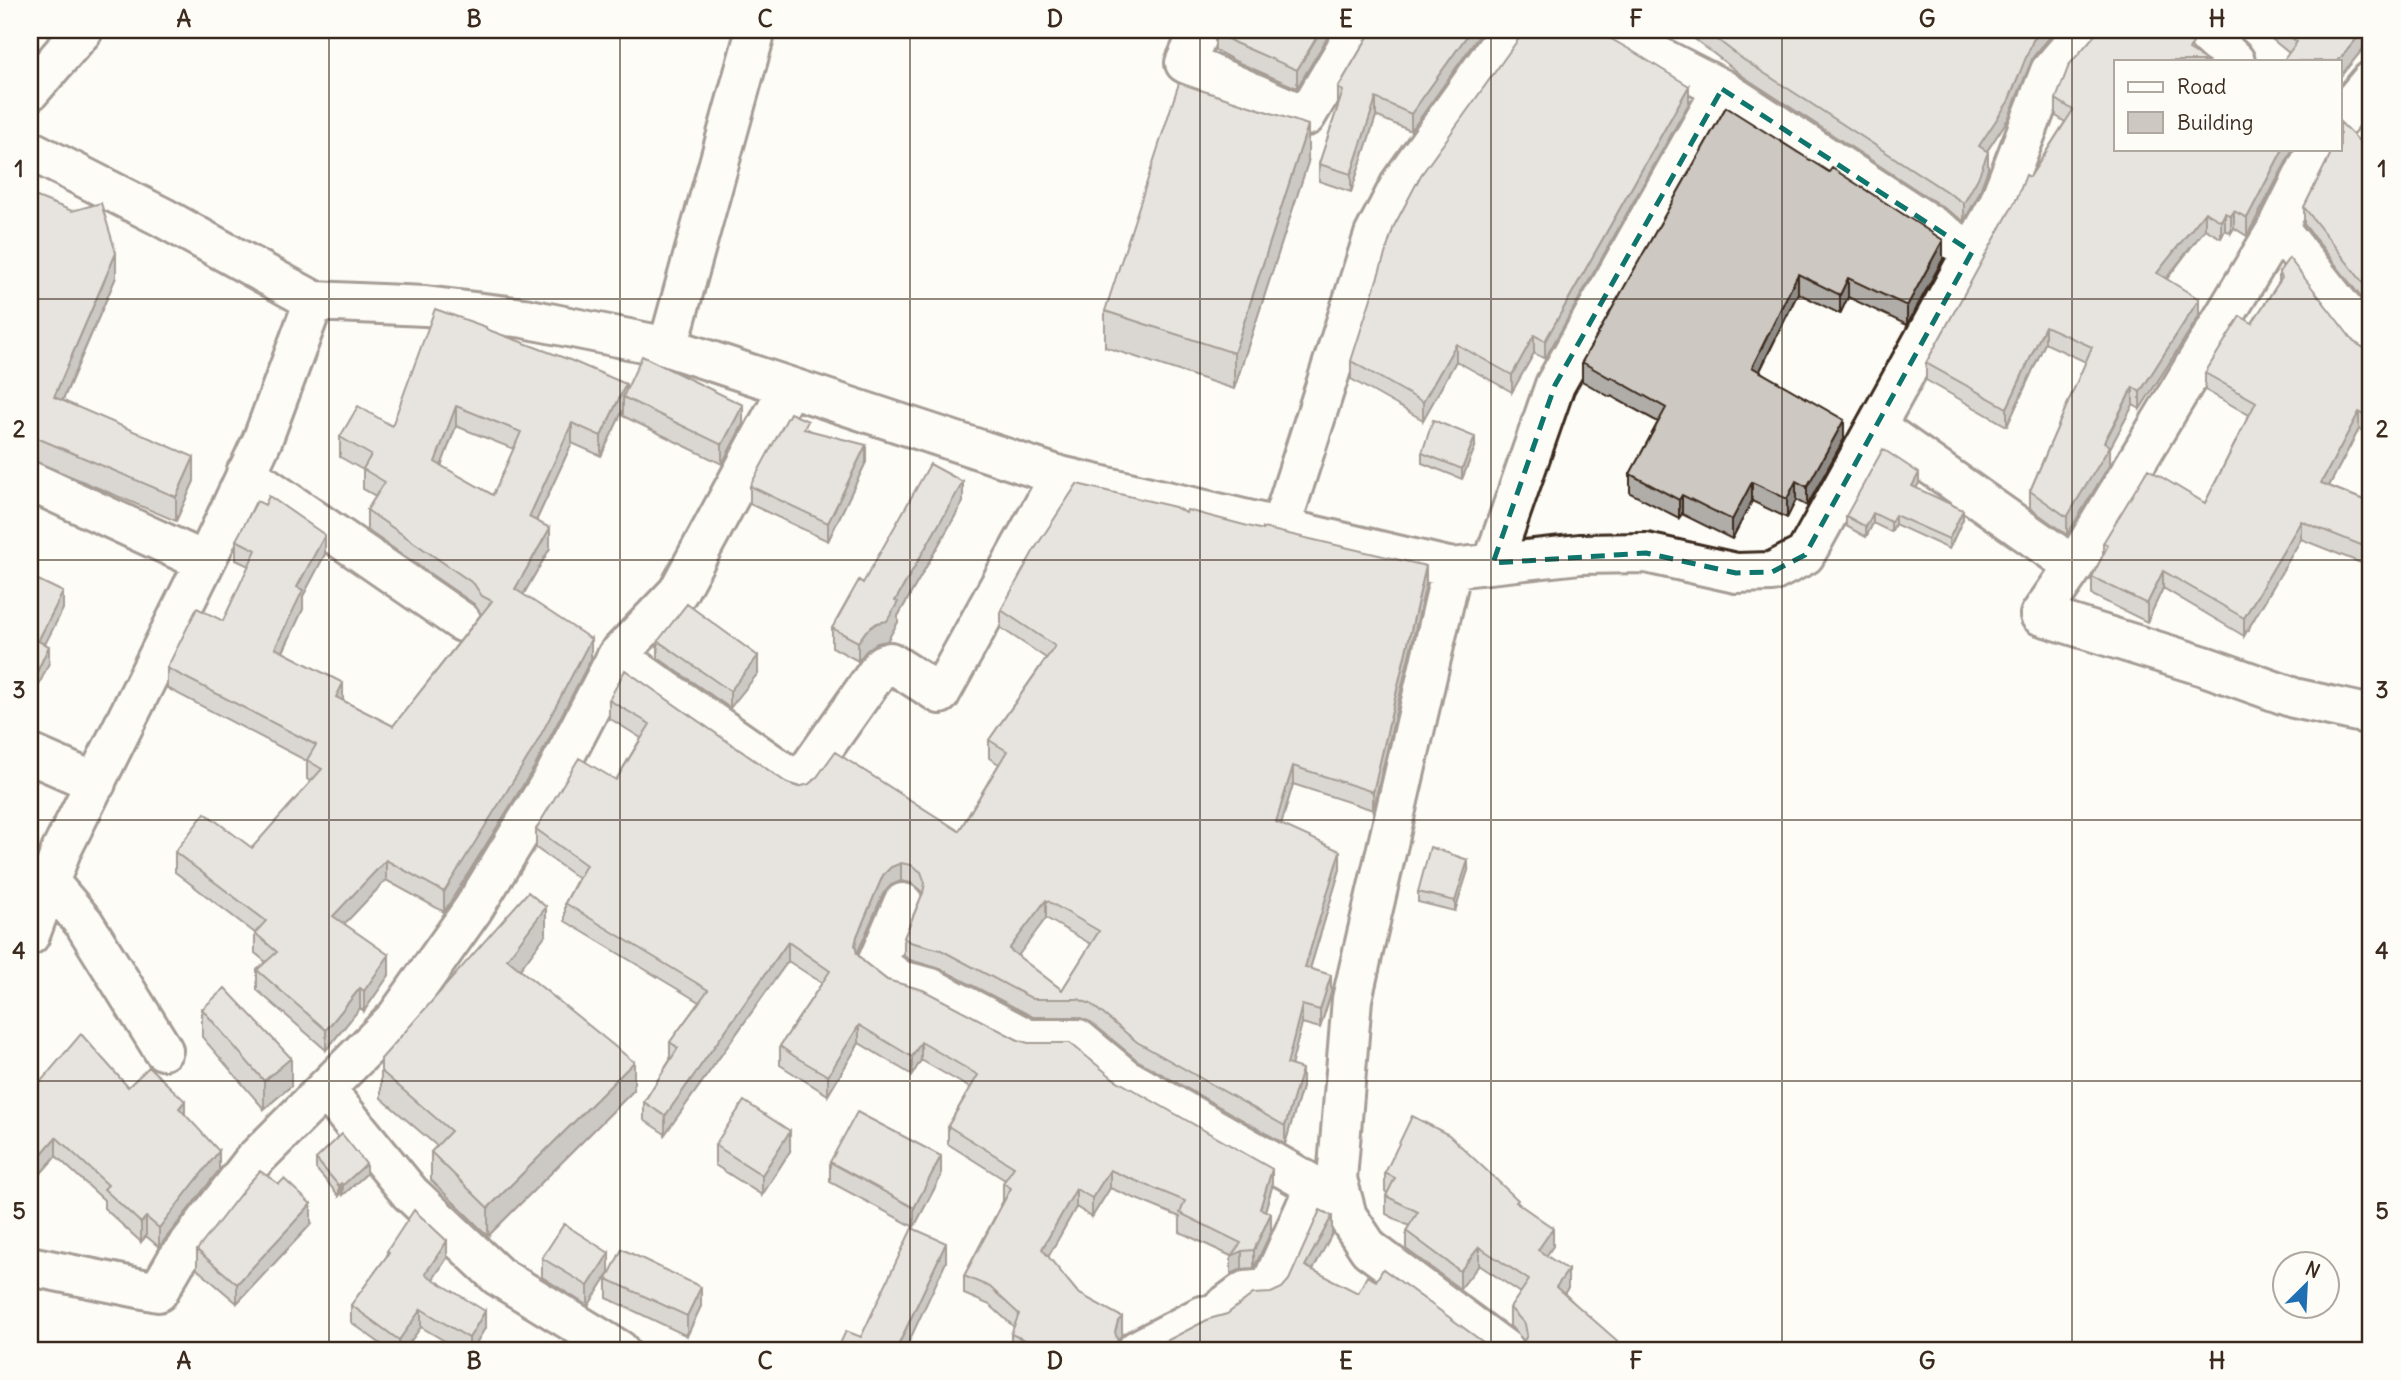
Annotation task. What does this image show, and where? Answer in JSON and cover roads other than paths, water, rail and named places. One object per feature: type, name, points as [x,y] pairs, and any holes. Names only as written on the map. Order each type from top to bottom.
[{"type":"street","points":[[30,91],[83,30]]},
{"type":"street","points":[[668,347],[756,30]]},
{"type":"street","points":[[1200,30],[1185,63],[1306,116],[1357,30]]},
{"type":"street","points":[[1280,528],[1374,235],[1402,181],[1510,30]]},
{"type":"street","points":[[1607,30],[1722,89],[1972,252]]},
{"type":"street","points":[[30,150],[162,217],[314,300],[425,306],[524,318],[668,347],[1059,476],[1452,568],[1580,554],[1646,553],[1736,573],[1772,572],[1805,555],[1998,205],[2050,71],[2085,30]]},
{"type":"street","points":[[2202,30],[2234,60]]},
{"type":"street","points":[[2342,116],[2371,81]]},
{"type":"street","points":[[1493,563],[1555,385],[1722,89]]},
{"type":"street","points":[[2316,150],[2278,227],[2074,566],[2040,615],[2207,667],[2294,698],[2371,715]]},
{"type":"street","points":[[2278,227],[2371,345]]},
{"type":"street","points":[[30,935],[61,851],[262,441],[314,300]]},
{"type":"street","points":[[30,1266],[158,1292],[176,1261],[253,1161],[396,1018],[473,909],[554,777],[617,656],[678,593],[788,388]]},
{"type":"street","points":[[1877,427],[2074,566]]},
{"type":"street","points":[[246,472],[461,622]]},
{"type":"street","points":[[617,656],[799,783],[883,664],[890,662],[940,694],[1059,476]]},
{"type":"street","points":[[30,481],[205,562]]},
{"type":"street","points":[[1137,1350],[1202,1316],[1211,1316],[1245,1291],[1269,1289],[1337,1179],[1352,999],[1452,568]]},
{"type":"street","points":[[30,754],[96,783]]},
{"type":"street","points":[[50,883],[84,923],[163,1050]]},
{"type":"street","points":[[903,902],[877,963],[900,980],[931,988],[1028,1039],[1078,1039],[1125,1078],[1329,1192],[1370,1249],[1505,1350]]},
{"type":"street","points":[[326,1088],[410,1193],[499,1276],[620,1350]]}]
